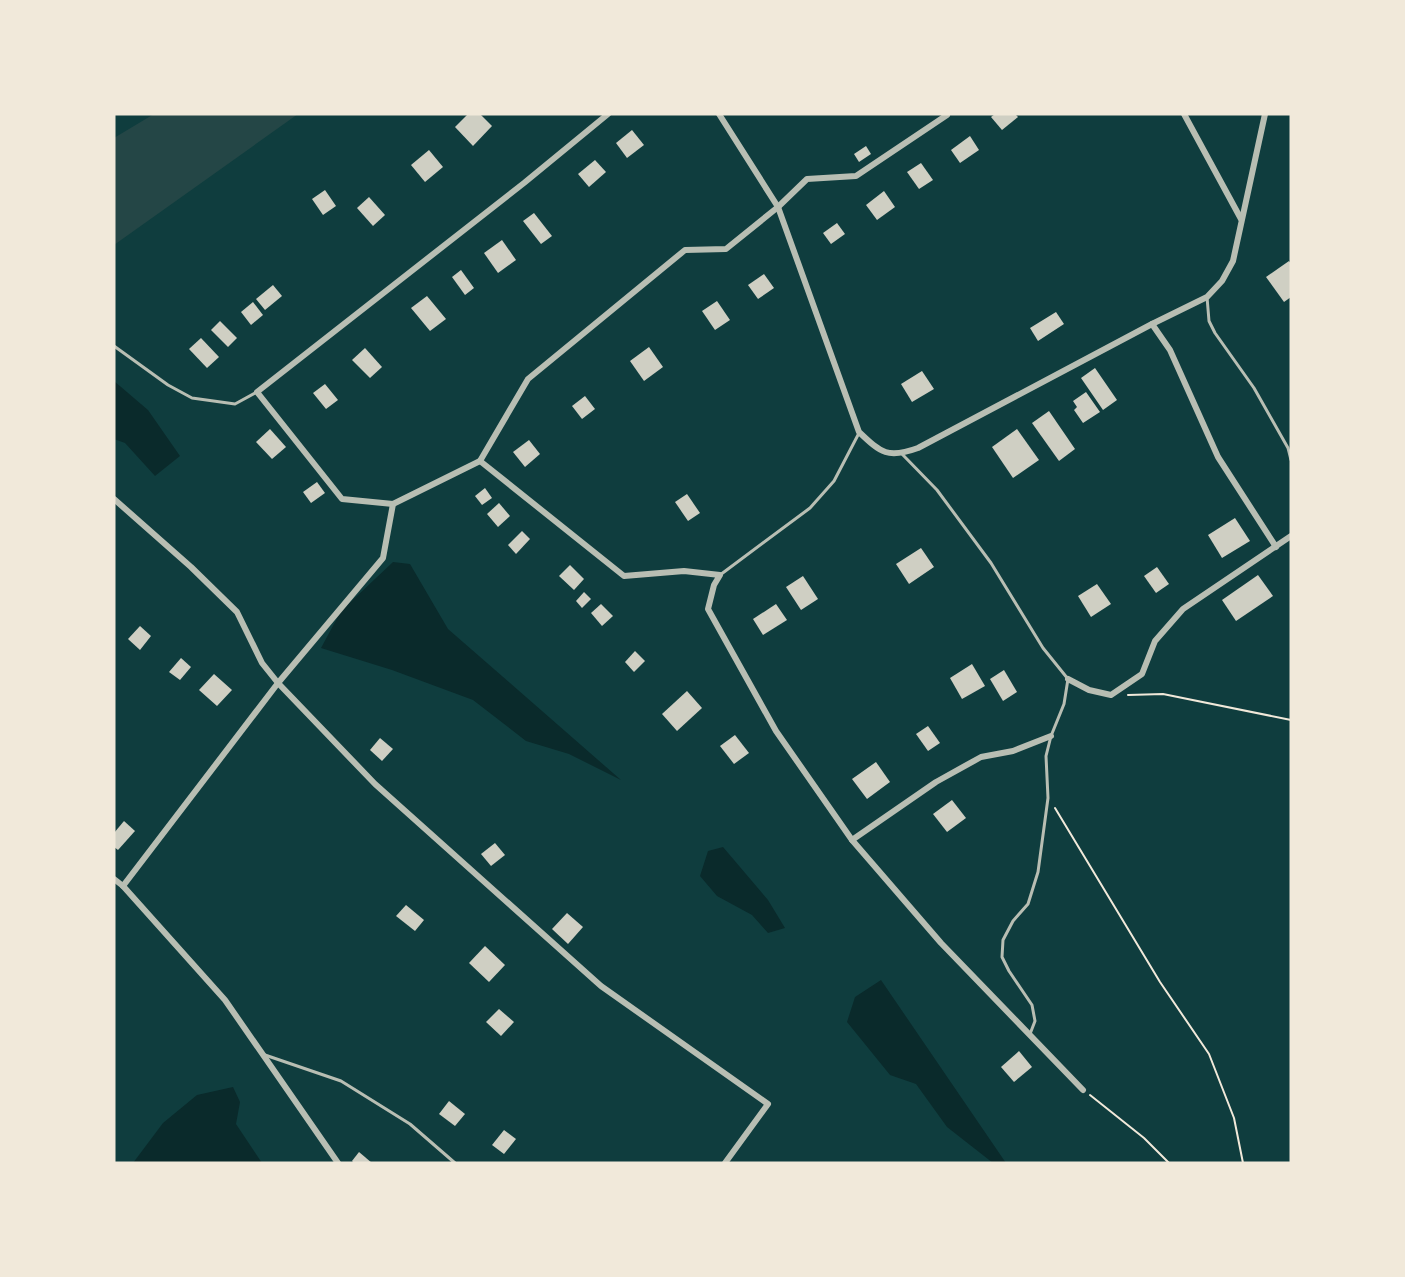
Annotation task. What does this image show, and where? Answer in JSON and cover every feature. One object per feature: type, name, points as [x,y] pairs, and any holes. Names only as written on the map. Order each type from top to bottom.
[{"type":"street","points":[[608,114],[524,183],[257,392],[342,500],[393,504],[480,461],[528,379],[684,250],[726,249],[778,207],[807,179],[856,176],[947,114]]},
{"type":"street","points":[[719,114],[778,207],[859,432],[879,451],[902,454],[918,448],[1207,297],[1222,281],[1233,261],[1265,114]]},
{"type":"street","points":[[1184,114],[1242,220]]},
{"type":"street","points":[[1152,324],[1170,350],[1218,456],[1276,547]]},
{"type":"street","points":[[480,461],[624,576],[684,571],[720,575],[714,585],[708,609],[776,730],[852,840],[941,943],[1083,1090]]},
{"type":"street","points":[[114,499],[191,567],[237,612],[262,663],[278,683],[375,784],[601,986],[768,1104],[725,1163]]},
{"type":"street","points":[[123,886],[278,683],[383,558],[393,504]]},
{"type":"street","points":[[1068,680],[1089,690],[1111,695],[1142,674],[1155,641],[1184,609],[1291,536]]},
{"type":"street","points":[[852,840],[936,782],[981,757],[1013,751],[1051,736]]},
{"type":"street","points":[[114,879],[123,886],[225,1000],[338,1163]]},
{"type":"lane","points":[[1207,297],[1209,321],[1215,333],[1254,388],[1288,448],[1291,460]]},
{"type":"lane","points":[[114,346],[168,385],[192,398],[235,404],[257,392]]},
{"type":"lane","points":[[720,575],[810,508],[834,481],[859,432]]},
{"type":"lane","points":[[902,454],[937,490],[991,563],[1043,648],[1068,680],[1064,704],[1051,736],[1046,756],[1048,798],[1038,872],[1028,904],[1013,921],[1003,940],[1002,957],[1032,1005],[1035,1021],[1030,1035]]},
{"type":"lane","points":[[263,1054],[341,1081],[410,1124],[454,1163]]},
{"type":"path","points":[[1111,695],[1163,694],[1291,720]]},
{"type":"path","points":[[1048,798],[1160,982],[1209,1054],[1234,1118],[1244,1163]]},
{"type":"path","points":[[1083,1090],[1144,1138],[1169,1163]]},
{"type":"shaded area","points":[[154,114],[298,114],[114,245],[114,138]]},
{"type":"shaded area","points":[[114,381],[148,410],[180,456],[155,476],[125,443],[114,439]]},
{"type":"shaded area","points":[[393,562],[410,564],[448,629],[621,780],[569,754],[526,741],[473,700],[392,670],[321,648],[341,611]]},
{"type":"shaded area","points":[[723,847],[768,900],[785,928],[768,933],[752,915],[717,896],[700,876],[708,851]]},
{"type":"shaded area","points":[[881,980],[1006,1163],[993,1163],[947,1127],[916,1084],[890,1075],[847,1022],[855,997]]},
{"type":"shaded area","points":[[233,1087],[240,1102],[236,1124],[262,1163],[133,1163],[163,1123],[197,1095]]},
{"type":"building","points":[[468,114],[480,114],[492,126],[473,146],[455,127]]},
{"type":"building","points":[[995,114],[1015,114],[1018,117],[1002,130],[991,117]]},
{"type":"building","points":[[632,130],[644,145],[627,158],[616,143]]},
{"type":"building","points":[[970,136],[979,150],[960,163],[951,150]]},
{"type":"building","points":[[866,146],[871,154],[859,162],[854,154]]},
{"type":"building","points":[[429,150],[443,167],[425,182],[411,165]]},
{"type":"building","points":[[595,160],[606,172],[589,187],[578,174]]},
{"type":"building","points":[[921,163],[933,180],[919,189],[907,172]]},
{"type":"building","points":[[325,190],[336,206],[323,215],[312,199]]},
{"type":"building","points":[[884,191],[895,207],[877,220],[866,205]]},
{"type":"building","points":[[369,197],[385,215],[373,226],[357,208]]},
{"type":"building","points":[[534,213],[552,236],[541,244],[523,221]]},
{"type":"building","points":[[837,223],[845,234],[831,244],[823,233]]},
{"type":"building","points":[[502,240],[516,260],[498,273],[484,253]]},
{"type":"building","points":[[1289,261],[1291,264],[1291,297],[1284,302],[1266,277]]},
{"type":"building","points":[[461,270],[474,288],[465,295],[452,277]]},
{"type":"building","points":[[764,274],[774,288],[758,299],[748,285]]},
{"type":"building","points":[[273,285],[282,296],[265,310],[256,299]]},
{"type":"building","points":[[427,296],[446,319],[430,331],[411,308]]},
{"type":"building","points":[[717,301],[730,320],[715,330],[702,311]]},
{"type":"building","points":[[253,302],[263,315],[251,325],[241,312]]},
{"type":"building","points":[[1056,312],[1064,324],[1038,341],[1030,328]]},
{"type":"building","points":[[220,321],[237,338],[228,347],[211,330]]},
{"type":"building","points":[[201,338],[219,357],[207,368],[189,349]]},
{"type":"building","points":[[649,347],[663,367],[644,381],[630,361]]},
{"type":"building","points":[[365,348],[382,367],[370,378],[352,360]]},
{"type":"building","points":[[1095,368],[1117,400],[1103,410],[1081,378]]},
{"type":"building","points":[[922,371],[934,389],[912,402],[901,384]]},
{"type":"building","points":[[325,384],[338,400],[326,409],[313,393]]},
{"type":"building","points":[[1086,392],[1100,412],[1083,423],[1074,410],[1077,407],[1073,401]]},
{"type":"building","points":[[585,396],[595,409],[582,419],[572,406]]},
{"type":"building","points":[[1049,411],[1075,449],[1059,461],[1032,423]]},
{"type":"building","points":[[270,429],[286,447],[272,459],[256,442]]},
{"type":"building","points":[[1017,429],[1039,460],[1013,478],[992,447]]},
{"type":"building","points":[[529,440],[540,454],[525,467],[513,452]]},
{"type":"building","points":[[317,482],[325,493],[311,503],[303,492]]},
{"type":"building","points":[[485,488],[492,498],[482,505],[475,496]]},
{"type":"building","points":[[687,494],[700,513],[688,521],[675,502]]},
{"type":"building","points":[[499,503],[510,516],[498,527],[487,514]]},
{"type":"building","points":[[1235,518],[1250,541],[1222,558],[1208,535]]},
{"type":"building","points":[[522,531],[530,539],[516,554],[508,545]]},
{"type":"building","points":[[921,548],[934,567],[909,584],[896,564]]},
{"type":"building","points":[[570,565],[584,579],[574,590],[559,576]]},
{"type":"building","points":[[1157,567],[1169,584],[1156,593],[1144,576]]},
{"type":"building","points":[[1258,575],[1273,596],[1236,621],[1222,600]]},
{"type":"building","points":[[803,576],[818,599],[801,610],[786,587]]},
{"type":"building","points":[[1097,584],[1111,604],[1091,617],[1078,596]]},
{"type":"building","points":[[584,592],[591,599],[582,608],[576,601]]},
{"type":"building","points":[[601,604],[613,616],[602,626],[591,613]]},
{"type":"building","points":[[776,604],[787,620],[763,635],[753,619]]},
{"type":"building","points":[[140,626],[151,636],[140,650],[128,639]]},
{"type":"building","points":[[635,651],[645,661],[634,672],[625,662]]},
{"type":"building","points":[[181,658],[191,667],[180,680],[169,672]]},
{"type":"building","points":[[972,664],[985,686],[962,699],[950,678]]},
{"type":"building","points":[[1004,670],[1017,692],[1003,701],[990,679]]},
{"type":"building","points":[[214,674],[232,690],[217,706],[199,690]]},
{"type":"building","points":[[687,691],[702,708],[677,731],[662,714]]},
{"type":"building","points":[[928,726],[940,743],[928,751],[916,734]]},
{"type":"building","points":[[735,735],[749,753],[734,764],[720,746]]},
{"type":"building","points":[[380,738],[393,749],[382,761],[370,750]]},
{"type":"building","points":[[876,762],[890,782],[867,799],[852,779]]},
{"type":"building","points":[[952,800],[966,818],[947,832],[933,814]]},
{"type":"building","points":[[124,821],[135,831],[118,850],[114,847],[114,833]]},
{"type":"building","points":[[495,843],[505,855],[491,866],[481,854]]},
{"type":"building","points":[[406,905],[424,920],[415,931],[396,916]]},
{"type":"building","points":[[567,913],[583,927],[568,944],[552,929]]},
{"type":"building","points":[[485,946],[505,965],[489,982],[469,963]]},
{"type":"building","points":[[499,1009],[514,1022],[501,1036],[486,1022]]},
{"type":"building","points":[[1019,1051],[1032,1067],[1014,1082],[1001,1067]]},
{"type":"building","points":[[449,1101],[465,1114],[455,1126],[439,1114]]},
{"type":"building","points":[[504,1130],[516,1139],[504,1154],[492,1145]]},
{"type":"building","points":[[359,1152],[372,1163],[354,1163],[352,1161]]}]
